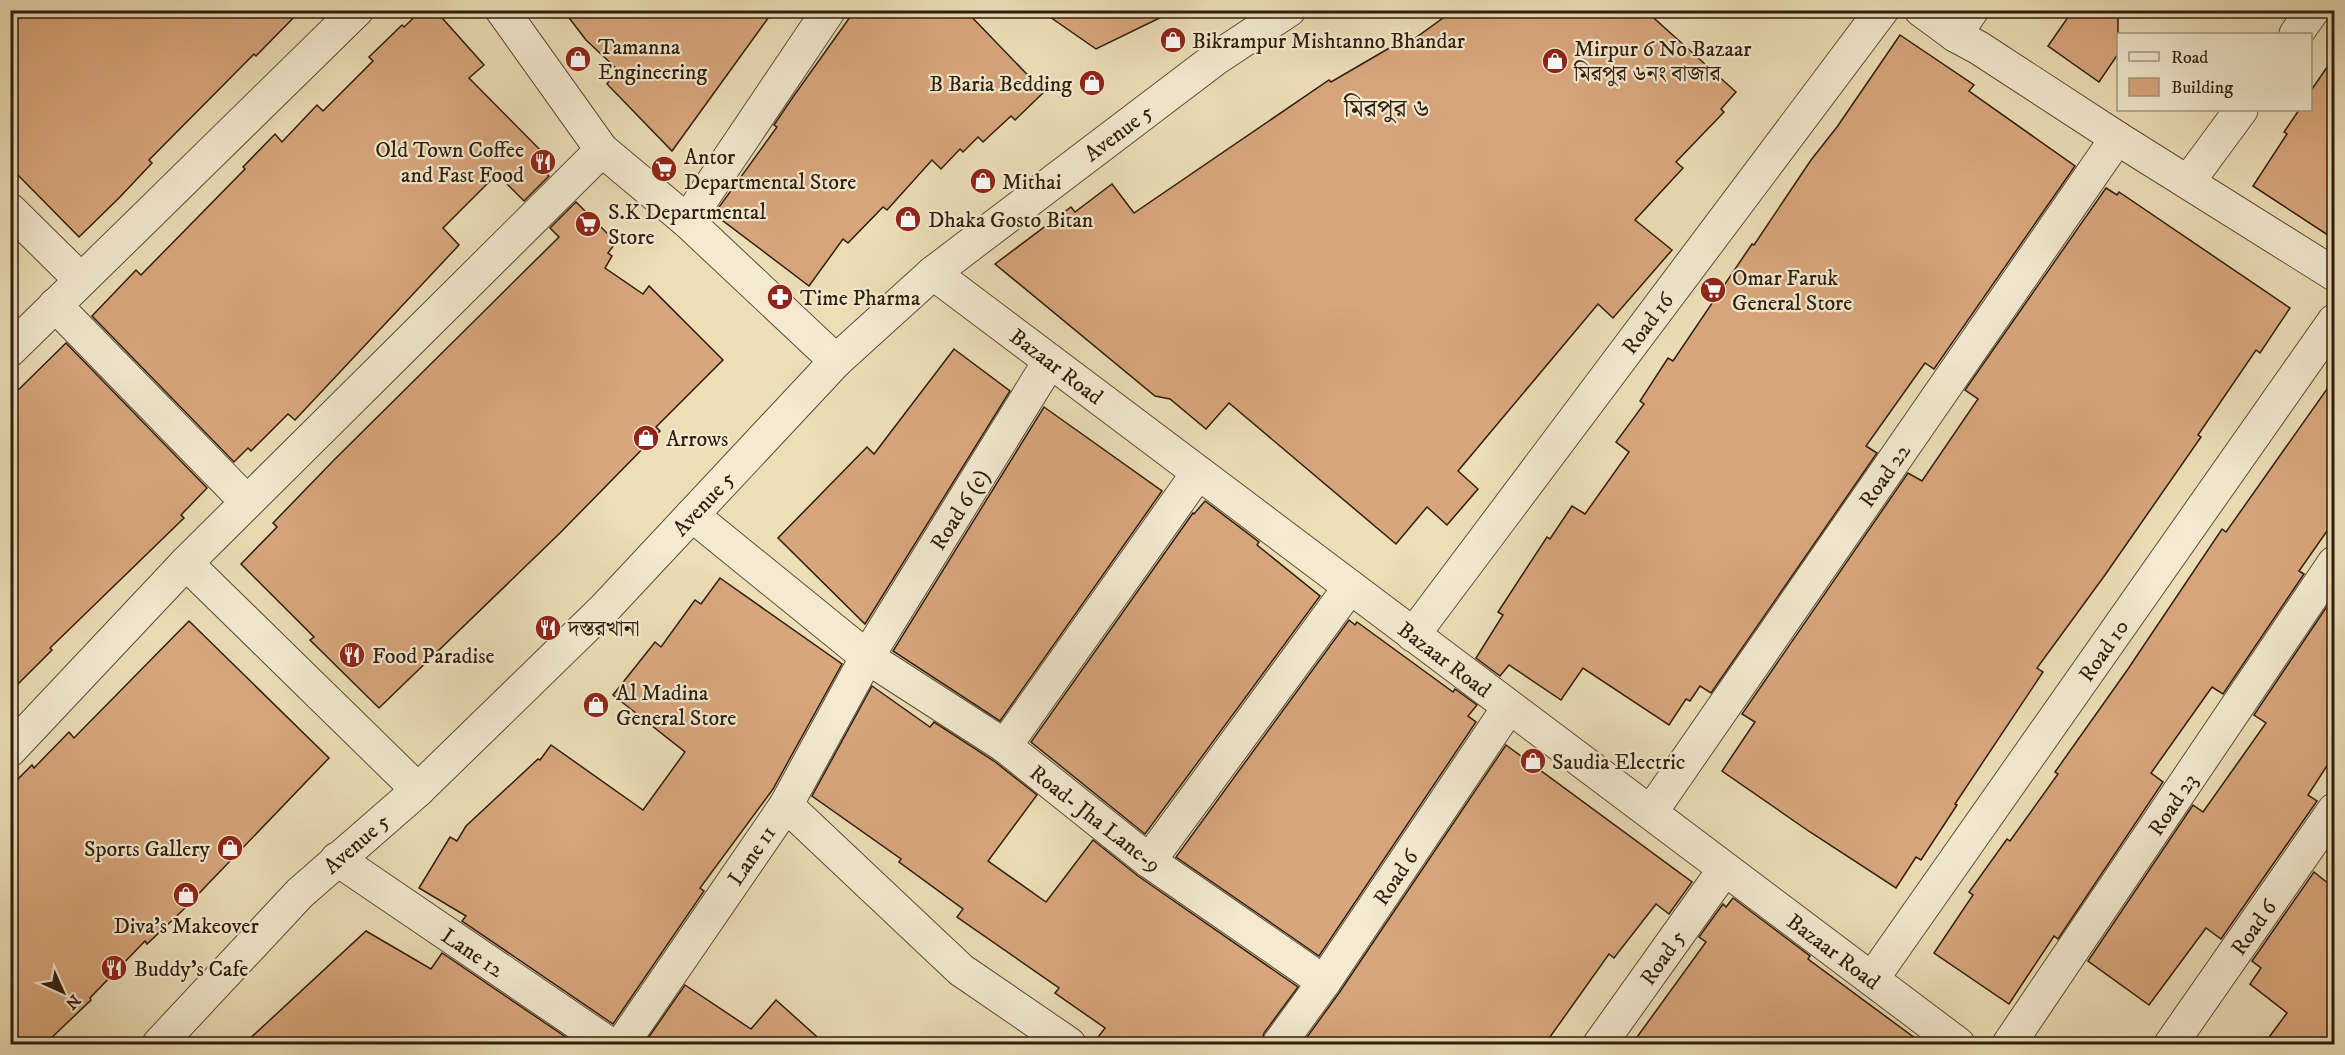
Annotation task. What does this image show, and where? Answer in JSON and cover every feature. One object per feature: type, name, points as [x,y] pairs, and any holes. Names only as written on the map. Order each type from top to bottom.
[{"type":"street","points":[[10,350],[357,10]]},
{"type":"street","points":[[502,10],[602,150],[687,221],[836,361]]},
{"type":"street","points":[[687,221],[829,10]]},
{"type":"street","name":"Avenue 5","points":[[163,1043],[300,894],[418,790],[604,608],[836,361],[933,273],[1215,58],[1289,10]]},
{"type":"street","name":"Road 16","points":[[1413,635],[1882,10]]},
{"type":"street","points":[[1921,10],[1963,22],[1979,48],[2117,138],[2334,274]]},
{"type":"street","points":[[2297,33],[2313,10]]},
{"type":"street","points":[[2188,182],[2240,111]]},
{"type":"street","name":"Road 22","points":[[1651,812],[2117,138]]},
{"type":"street","points":[[10,750],[186,563],[602,150]]},
{"type":"street","points":[[10,210],[81,280]]},
{"type":"street","name":"Bazaar Road","points":[[933,273],[1651,812],[1724,870],[1872,979],[1924,1034],[1958,1044]]},
{"type":"street","points":[[55,305],[247,502]]},
{"type":"street","name":"Road 10","points":[[1872,979],[2334,321]]},
{"type":"street","name":"Road 6 (c)","points":[[867,657],[1050,361]]},
{"type":"street","points":[[1005,746],[1198,473]]},
{"type":"street","name":"Road- Jha Lane-9","points":[[692,515],[867,657],[1005,746],[1149,861],[1324,982]]},
{"type":"street","points":[[186,563],[418,790]]},
{"type":"street","name":"Road 23","points":[[2009,1044],[2334,563]]},
{"type":"street","points":[[1149,861],[1350,587]]},
{"type":"street","name":"Lane 11","points":[[621,1044],[786,805],[867,657]]},
{"type":"street","name":"Road 6","points":[[1279,1044],[1324,982],[1509,707]]},
{"type":"street","points":[[786,805],[961,970],[1064,1043]]},
{"type":"street","name":"Road 6","points":[[2171,1044],[2334,810]]},
{"type":"street","name":"Lane 12","points":[[337,859],[609,1044]]},
{"type":"street","name":"Road 5","points":[[1599,1044],[1724,870]]},
{"type":"building","points":[[10,10],[301,10],[149,160],[152,163],[79,237],[10,167]]},
{"type":"building","points":[[422,10],[435,10],[484,65],[469,78],[551,161],[542,169],[549,176],[524,201],[497,174],[443,228],[459,245],[295,420],[288,414],[251,451],[248,448],[234,462],[92,316],[136,270],[141,275],[245,169],[243,167],[275,134],[282,142],[317,105],[323,111],[373,61],[369,57],[402,25],[404,27]]},
{"type":"building","points":[[563,10],[774,10],[672,151],[607,84],[617,69],[586,40]]},
{"type":"building","points":[[855,10],[965,10],[1044,92],[1015,120],[1011,116],[983,142],[978,137],[963,152],[960,149],[941,169],[932,160],[887,210],[883,207],[848,243],[843,239],[809,286],[714,214],[777,127],[774,125]]},
{"type":"building","points":[[1040,10],[1176,10],[1096,49]]},
{"type":"building","points":[[1454,10],[1646,11],[1736,92],[1721,109],[1724,112],[1676,162],[1683,168],[1635,220],[1672,250],[1613,318],[1598,304],[1458,471],[1478,489],[1447,525],[1427,507],[1396,544],[1229,403],[1206,429],[1170,399],[1155,396],[995,264],[1071,207],[1075,212],[1112,184],[1134,213],[1329,80],[1331,82],[1410,36],[1414,39]]},
{"type":"building","points":[[2073,10],[2118,10],[2117,55],[2099,82],[2048,46]]},
{"type":"building","points":[[1900,35],[1974,85],[1969,91],[2075,166],[1934,369],[1925,363],[1866,446],[1877,453],[1711,693],[1700,686],[1690,701],[1686,699],[1669,725],[1583,668],[1561,700],[1509,665],[1500,676],[1476,658],[1503,615],[1498,612],[1547,537],[1550,539],[1572,506],[1585,514],[1629,452],[1616,442],[1644,404],[1640,401],[1668,358],[1673,361],[1752,244],[1754,245]]},
{"type":"building","points":[[2334,57],[2334,239],[2253,186],[2287,134],[2284,132],[2298,111],[2312,111],[2312,89]]},
{"type":"building","points":[[2106,188],[2117,195],[2119,192],[2290,308],[2260,353],[2256,350],[2198,435],[2201,437],[2037,668],[2043,672],[1955,804],[1957,805],[1921,860],[1916,857],[1896,888],[1722,771],[1755,722],[1742,714],[1908,473],[1922,481],[1978,399],[1965,390]]},
{"type":"building","points":[[576,202],[616,242],[608,253],[612,256],[605,268],[643,294],[649,286],[723,360],[656,427],[660,431],[560,533],[379,708],[310,640],[314,637],[241,564],[277,527],[273,523],[334,460],[559,237],[550,228]]},
{"type":"building","points":[[66,343],[207,488],[181,515],[184,518],[50,648],[52,650],[10,692],[10,398]]},
{"type":"building","points":[[954,349],[1010,391],[865,624],[778,538],[867,447],[874,454]]},
{"type":"building","points":[[2334,379],[2334,521],[2299,571],[2304,574],[2223,694],[2212,687],[2151,773],[2163,782],[2058,939],[2054,936],[2009,1004],[1934,953],[1973,895],[1969,892],[2007,839],[2010,841],[2058,774],[2055,772],[2128,669],[2222,529],[2226,532]]},
{"type":"building","points":[[1044,407],[1162,491],[1000,721],[893,651]]},
{"type":"building","points":[[1205,501],[1259,542],[1257,545],[1320,596],[1145,834],[1031,742],[1193,513]]},
{"type":"building","points":[[720,578],[842,664],[773,789],[700,888],[704,891],[613,1024],[462,921],[466,916],[419,888],[450,837],[457,841],[466,826],[538,759],[540,760],[551,745],[643,810],[685,752],[613,695],[655,642],[661,647],[695,600],[701,604]]},
{"type":"building","points":[[2334,596],[2334,755],[2308,795],[2317,801],[2221,939],[2206,928],[2149,1005],[2088,961],[2193,805],[2203,812],[2266,723],[2254,715]]},
{"type":"building","points":[[1349,620],[1355,625],[1357,622],[1453,692],[1455,689],[1477,705],[1468,716],[1476,722],[1319,956],[1176,857]]},
{"type":"building","points":[[189,621],[329,758],[183,910],[147,944],[145,941],[90,998],[91,1000],[45,1044],[10,1044],[10,787],[32,765],[34,768],[69,732],[74,738]]},
{"type":"building","points":[[872,686],[930,727],[934,722],[994,761],[1037,795],[988,861],[1046,902],[1093,840],[1138,876],[1298,987],[1264,1033],[1261,1044],[1093,1044],[1105,1028],[1055,993],[1059,988],[957,917],[963,909],[899,862],[901,859],[812,796]]},
{"type":"building","points":[[1506,745],[1692,882],[1669,914],[1656,904],[1614,958],[1609,954],[1545,1044],[1302,1044],[1339,993]]},
{"type":"building","points":[[2314,872],[2334,888],[2334,1044],[2264,1044],[2287,1013],[2250,984],[2261,968],[2252,961]]},
{"type":"building","points":[[1733,898],[1810,956],[1808,959],[1923,1044],[1632,1044],[1706,942],[1699,937],[1723,904],[1726,907]]},
{"type":"building","points":[[366,931],[431,969],[442,953],[576,1044],[244,1044]]},
{"type":"building","points":[[685,985],[751,1029],[776,1000],[825,1044],[644,1044]]},
{"type":"place","name":"Bikrampur Mishtanno Bhandar","points":[[1173,40]]},
{"type":"place","name":"Tamanna Engineering","points":[[578,59]]},
{"type":"place","name":"Mirpur 6 No Bazaar মিরপুর ৬নং বাজার","points":[[1555,61]]},
{"type":"place","name":"B Baria Bedding","points":[[1092,83]]},
{"type":"place","name":"Old Town Coffee and Fast Food","points":[[543,162]]},
{"type":"place","name":"Antor Departmental Store","points":[[664,169]]},
{"type":"place","name":"Mithai","points":[[983,181]]},
{"type":"place","name":"Dhaka Gosto Bitan","points":[[908,219]]},
{"type":"place","name":"S.K Departmental Store","points":[[588,224]]},
{"type":"place","name":"Omar Faruk General Store","points":[[1713,290]]},
{"type":"place","name":"Time Pharma","points":[[780,297]]},
{"type":"place","name":"Arrows","points":[[646,438]]},
{"type":"place","name":"দস্তরখানা","points":[[548,628]]},
{"type":"place","name":"Food Paradise","points":[[352,655]]},
{"type":"place","name":"Al Madina General Store","points":[[596,705]]},
{"type":"place","name":"Saudia Electric","points":[[1533,761]]},
{"type":"place","name":"Sports Gallery","points":[[230,848]]},
{"type":"place","name":"Diva's Makeover","points":[[186,895]]},
{"type":"place","name":"Buddy's Cafe","points":[[114,968]]},
{"type":"district","name":"মিরপুর ৬","points":[[1387,108]]}]
